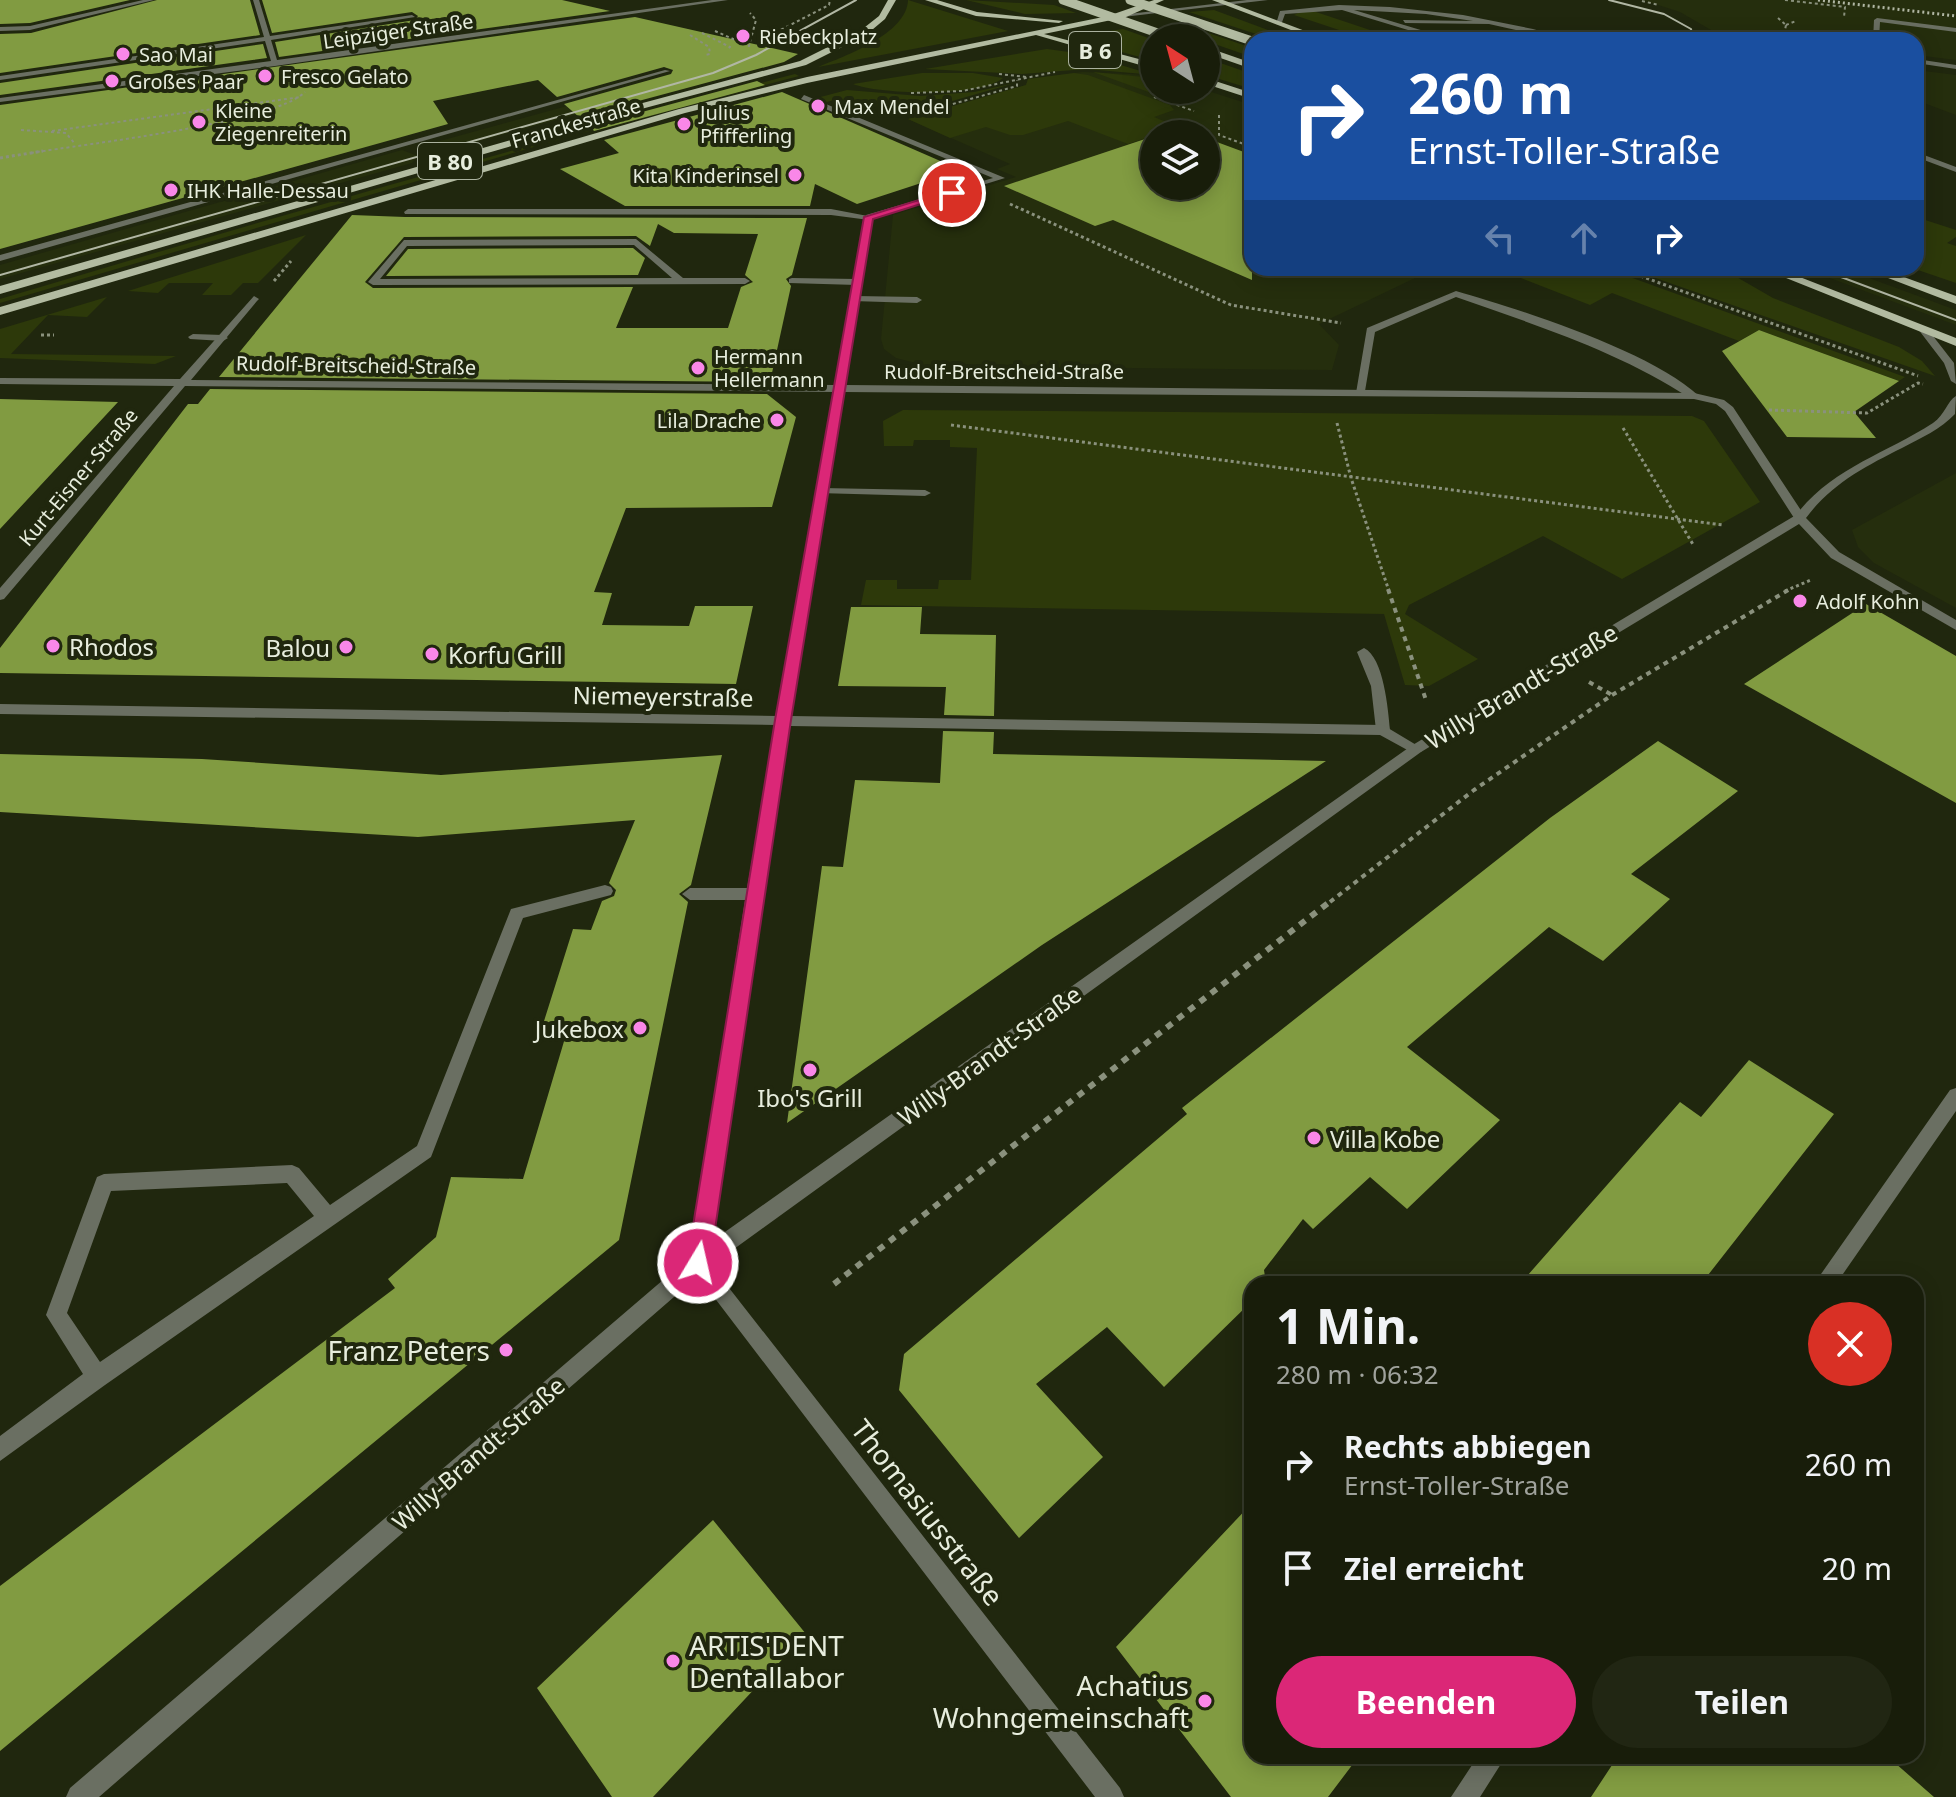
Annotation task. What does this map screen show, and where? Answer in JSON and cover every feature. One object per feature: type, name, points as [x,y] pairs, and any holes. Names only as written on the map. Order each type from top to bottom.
[{"type":"main road","name":"B 6","points":[[929,0],[1035,34],[1140,62]]},
{"type":"main road","points":[[1063,0],[1140,27]]},
{"type":"main road","name":"B 6","points":[[1130,0],[1244,38]]},
{"type":"main road","name":"B 80","points":[[956,10],[1038,21],[1123,15],[1160,0]]},
{"type":"main road","points":[[1216,0],[1302,32]]},
{"type":"main road","name":"Franckestraße","points":[[0,290],[598,118],[803,63],[863,33],[887,2]]},
{"type":"main road","name":"Franckestraße","points":[[1,311],[682,111],[818,78],[1123,15]]},
{"type":"main road","points":[[1220,55],[1244,63]]},
{"type":"main road","points":[[1220,86],[1244,93]]},
{"type":"main road","points":[[1787,276],[1956,342]]},
{"type":"main road","points":[[1890,276],[1956,300]]},
{"type":"street","points":[[0,29],[10,31],[151,0]]},
{"type":"street","points":[[256,0],[275,64]]},
{"type":"street","name":"Leipziger Straße","points":[[0,100],[275,64],[298,65],[725,0]]},
{"type":"street","points":[[1123,15],[1265,0]]},
{"type":"street","points":[[1305,1],[1435,3],[1540,32]]},
{"type":"street","points":[[1279,24],[1282,12],[1327,3],[1421,32]]},
{"type":"street","points":[[1338,7],[1463,10]]},
{"type":"street","points":[[1348,10],[1341,14],[1397,32]]},
{"type":"street","points":[[1361,14],[1485,16]]},
{"type":"street","points":[[0,78],[412,17]]},
{"type":"street","points":[[1384,20],[1510,23]]},
{"type":"street","points":[[1876,32],[1877,20],[1956,30]]},
{"type":"street","points":[[1408,28],[1533,30]]},
{"type":"street","points":[[1924,62],[1956,67]]},
{"type":"street","name":"Franckestraße","points":[[0,258],[667,71]]},
{"type":"street","points":[[408,212],[831,212],[869,217],[1001,178],[804,97]]},
{"type":"street","points":[[1924,157],[1956,170]]},
{"type":"street","points":[[698,1263],[754,894],[869,217]]},
{"type":"street","points":[[680,281],[636,242],[404,243],[373,282],[745,281]]},
{"type":"street","points":[[792,281],[857,282]]},
{"type":"street","points":[[1360,391],[1370,330],[1456,294],[1607,348],[1660,372],[1694,396]]},
{"type":"street","name":"Kurt-Eisner-Straße","points":[[0,596],[254,299]]},
{"type":"street","points":[[855,299],[917,300]]},
{"type":"street","points":[[1923,329],[1949,363],[1956,381]]},
{"type":"street","points":[[193,337],[223,338]]},
{"type":"street","name":"Rudolf-Breitscheid-Straße","points":[[0,381],[1694,396],[1720,402],[1729,409],[1819,542],[1835,555],[1956,626]]},
{"type":"street","name":"Willy-Brandt-Straße","points":[[79,1797],[698,1263],[1416,749],[1800,518],[1820,494],[1844,476],[1950,414],[1956,399]]},
{"type":"street","points":[[822,491],[925,493]]},
{"type":"street","points":[[1364,652],[1378,686],[1383,730]]},
{"type":"street","name":"Niemeyerstraße","points":[[0,709],[1383,730],[1416,749]]},
{"type":"street","points":[[0,1450],[97,1377],[424,1151],[517,913],[605,891]]},
{"type":"street","points":[[690,894],[754,894]]},
{"type":"street","points":[[1830,1276],[1956,1096]]},
{"type":"street","points":[[97,1377],[56,1315],[104,1183],[292,1174],[328,1218]]},
{"type":"street","name":"Thomasiusstraße","points":[[698,1263],[1111,1797]]},
{"type":"street","points":[[1464,1797],[1487,1764]]},
{"type":"path","points":[[749,46],[829,5],[830,0]]},
{"type":"path","points":[[1785,0],[1845,7],[1843,23]]},
{"type":"path","points":[[1778,18],[1786,25]]},
{"type":"path","points":[[1786,25],[1796,21]]},
{"type":"path","points":[[1785,32],[1786,25]]},
{"type":"path","points":[[667,71],[710,54],[704,43],[685,32]]},
{"type":"path","points":[[901,93],[962,91],[1057,72]]},
{"type":"path","points":[[876,126],[1017,86],[1017,80]]},
{"type":"path","points":[[0,156],[257,115],[301,97],[52,131]]},
{"type":"path","points":[[11,129],[66,133],[75,144]]},
{"type":"path","points":[[1220,135],[1244,144]]},
{"type":"path","points":[[973,188],[1231,305],[1353,325]]},
{"type":"path","points":[[1640,276],[1914,375]]},
{"type":"path","points":[[1760,410],[1867,413],[1918,383]]},
{"type":"path","points":[[1328,391],[1351,478],[1426,700]]},
{"type":"path","points":[[1605,395],[1695,547]]},
{"type":"path","points":[[947,424],[1731,526]]},
{"type":"path","points":[[834,1284],[1474,790],[1612,695],[1781,592],[1817,577]]},
{"type":"path","points":[[1582,678],[1612,695]]},
{"type":"shaded area","points":[[908,0],[1008,31],[818,67],[858,50],[886,33],[905,12]]},
{"type":"shaded area","points":[[966,0],[1054,5],[1076,13],[1025,14]]},
{"type":"shaded area","points":[[1643,0],[1956,0],[1956,60],[1924,56],[1924,32],[1727,32],[1711,30],[1680,12]]},
{"type":"shaded area","points":[[1214,10],[1273,32],[1250,32],[1189,12]]},
{"type":"shaded area","points":[[1316,12],[1376,32],[1345,32],[1294,15]]},
{"type":"shaded area","points":[[1123,29],[1140,35],[1140,57],[1068,37]]},
{"type":"shaded area","points":[[1220,37],[1244,45],[1244,54],[1220,46]]},
{"type":"shaded area","points":[[1047,49],[1084,54],[1140,71],[1140,74],[1087,69],[1022,74],[925,69]]},
{"type":"shaded area","points":[[769,62],[453,148],[441,150],[429,144],[665,79]]},
{"type":"shaded area","points":[[1220,63],[1244,71],[1244,87],[1220,79]]},
{"type":"shaded area","points":[[1924,71],[1956,75],[1956,115],[1924,103]]},
{"type":"shaded area","points":[[1083,72],[1140,74],[1140,104],[1220,104],[1220,95],[1244,102],[1244,276],[1419,276],[1319,324],[1339,345],[1332,370],[928,366],[896,358],[884,349],[881,339],[893,215],[1016,177],[997,169],[1010,164],[908,119],[1026,85],[1028,79]]},
{"type":"shaded area","points":[[1093,72],[1140,77],[1140,89]]},
{"type":"shaded area","points":[[922,73],[973,73],[1003,78],[974,88],[930,92],[885,90],[853,84]]},
{"type":"shaded area","points":[[1074,73],[1088,75],[1140,94],[1140,104],[1167,104],[1174,110],[1154,117],[1161,120],[1140,120],[1140,140],[1128,144],[1068,121],[1023,135],[1010,135],[986,127],[950,138],[908,119],[1026,85],[1028,79]]},
{"type":"shaded area","points":[[795,74],[799,76],[578,134],[0,303],[0,299],[297,212],[595,128]]},
{"type":"shaded area","points":[[1015,83],[907,114],[865,102],[834,100],[823,103],[813,99],[847,90],[920,96],[974,92]]},
{"type":"shaded area","points":[[402,150],[418,156],[412,163],[0,279],[0,265]]},
{"type":"shaded area","points":[[1924,220],[1956,230],[1956,237],[1947,243],[1956,246],[1956,283],[1924,272]]},
{"type":"shaded area","points":[[306,235],[258,283],[243,283],[231,295],[202,295],[213,283],[169,283],[158,293],[128,291]]},
{"type":"shaded area","points":[[1516,276],[1627,276],[1905,377],[1899,381],[1759,330],[1739,341],[1612,293],[1590,305]]},
{"type":"shaded area","points":[[1650,276],[1735,276],[1773,298],[1899,347],[1922,361],[1935,376]]},
{"type":"shaded area","points":[[1824,276],[1864,276],[1956,310],[1956,325]]},
{"type":"shaded area","points":[[107,297],[87,317],[48,315],[11,354],[176,356],[155,364],[0,358],[0,329]]},
{"type":"shaded area","points":[[903,410],[1692,416],[1704,421],[1760,502],[1622,579],[1543,536],[1409,605],[1405,614],[1478,659],[1429,686],[1405,685],[1384,614],[861,605],[866,580],[897,580],[897,589],[938,589],[939,580],[971,580],[977,448],[950,447],[950,440],[914,440],[913,446],[884,446],[883,421]]},
{"type":"shaded area","points":[[1956,473],[1956,608],[1874,563],[1858,547],[1852,530]]},
{"type":"building","points":[[0,0],[130,0],[30,23],[0,24]]},
{"type":"building","points":[[157,0],[250,0],[260,35],[0,73],[0,34],[31,33]]},
{"type":"building","points":[[262,0],[562,0],[610,11],[279,57],[275,42],[415,20],[418,16],[412,12],[272,33]]},
{"type":"building","points":[[635,17],[798,54],[784,62],[579,117],[564,104],[671,74],[673,70],[664,67],[557,97],[538,80],[433,101],[448,124],[0,249],[0,105]]},
{"type":"building","points":[[263,44],[267,58],[0,95],[0,83]]},
{"type":"building","points":[[757,81],[765,85],[594,131],[590,126]]},
{"type":"building","points":[[782,92],[961,170],[857,204],[815,184],[810,206],[625,206],[560,169],[619,153],[604,140]]},
{"type":"building","points":[[1140,141],[1140,200],[1220,200],[1220,143],[1244,152],[1244,276],[1252,276],[1252,280],[1113,220],[1095,226],[1004,186]]},
{"type":"building","points":[[352,215],[807,218],[792,275],[786,279],[791,286],[770,382],[219,377]],"holes":[[[658,224],[674,233],[758,234],[745,275],[753,282],[741,287],[728,328],[616,328],[633,287],[373,288],[365,282],[404,237],[636,236],[650,246]]]},
{"type":"building","points":[[633,248],[645,258],[638,275],[386,276],[408,249]]},
{"type":"building","points":[[1759,330],[1899,381],[1854,412],[1876,438],[1787,437],[1722,351]]},
{"type":"building","points":[[210,389],[767,394],[796,417],[772,507],[626,508],[594,592],[612,593],[602,625],[689,626],[695,606],[753,606],[736,684],[0,673],[0,648],[188,404],[198,404]]},
{"type":"building","points":[[0,399],[118,402],[0,529]]},
{"type":"building","points":[[1866,604],[1956,656],[1956,803],[1744,684]]},
{"type":"building","points":[[851,607],[922,607],[920,634],[996,635],[994,716],[944,715],[946,687],[838,686]]},
{"type":"building","points":[[943,731],[994,732],[993,754],[1326,761],[1042,945],[787,1123],[822,866],[843,867],[855,780],[940,783]]},
{"type":"building","points":[[1658,741],[1738,791],[1631,874],[1670,899],[1603,961],[1549,927],[1407,1047],[1500,1120],[1407,1209],[1370,1177],[1313,1229],[1303,1219],[1264,1270],[1265,1276],[1244,1276],[1244,1309],[1164,1387],[1107,1327],[1036,1384],[1103,1457],[1019,1538],[899,1390],[904,1354],[1187,1114],[1182,1108],[1550,818]]},
{"type":"building","points":[[0,754],[202,759],[441,775],[722,755],[691,885],[679,894],[688,902],[619,1240],[0,1751],[0,1586],[395,1288],[388,1279],[436,1237],[451,1177],[523,1179],[565,1038],[539,1037],[573,929],[591,930],[602,901],[614,896],[616,890],[609,883],[635,820],[418,837],[0,812]]},
{"type":"building","points":[[1749,1060],[1834,1114],[1707,1276],[1527,1276],[1680,1102],[1701,1117]]},
{"type":"building","name":"Achatius Wohngemeinschaft","points":[[1244,1511],[1244,1764],[1353,1764],[1328,1797],[1231,1797],[1116,1647]]},
{"type":"building","name":"ARTIS'DENT Dentallabor","points":[[713,1520],[806,1634],[653,1797],[612,1797],[537,1688]]},
{"type":"building","points":[[1613,1764],[1896,1764],[1934,1797],[1591,1797]]},
{"type":"tram line","points":[[0,275],[713,73],[756,55],[856,0]]},
{"type":"tram line","points":[[1609,0],[1664,14],[1692,32]]},
{"type":"tram line","points":[[1838,276],[1956,320]]},
{"type":"railway","points":[[1818,0],[1956,16]]},
{"type":"place","name":"Riebeckplatz","points":[[743,36]]},
{"type":"place","name":"Sao Mai","points":[[123,54]]},
{"type":"place","name":"Fresco Gelato","points":[[265,76]]},
{"type":"place","name":"Großes Paar","points":[[112,81]]},
{"type":"place","name":"Max Mendel","points":[[818,106]]},
{"type":"place","name":"Kleine Ziegenreiterin","points":[[199,122]]},
{"type":"place","name":"Julius Pfifferling","points":[[684,124]]},
{"type":"place","name":"Kita Kinderinsel","points":[[795,175]]},
{"type":"place","name":"IHK Halle-Dessau","points":[[171,190]]},
{"type":"place","name":"Hermann Hellermann","points":[[698,368]]},
{"type":"place","name":"Lila Drache","points":[[777,420]]},
{"type":"place","name":"Adolf Kohn","points":[[1800,601]]},
{"type":"place","name":"Rhodos","points":[[53,646]]},
{"type":"place","name":"Balou","points":[[346,647]]},
{"type":"place","name":"Korfu Grill","points":[[432,654]]},
{"type":"place","name":"Jukebox","points":[[640,1028]]},
{"type":"place","name":"Ibo's Grill","points":[[810,1070]]},
{"type":"place","name":"Villa Kobe","points":[[1314,1138]]},
{"type":"place","name":"Franz Peters","points":[[506,1350]]},
{"type":"place","name":"ARTIS'DENT Dentallabor","points":[[673,1661]]},
{"type":"place","name":"Achatius Wohngemeinschaft","points":[[1205,1701]]},
{"type":"route","points":[[698,1263],[754,894],[869,217],[952,193]]}]
